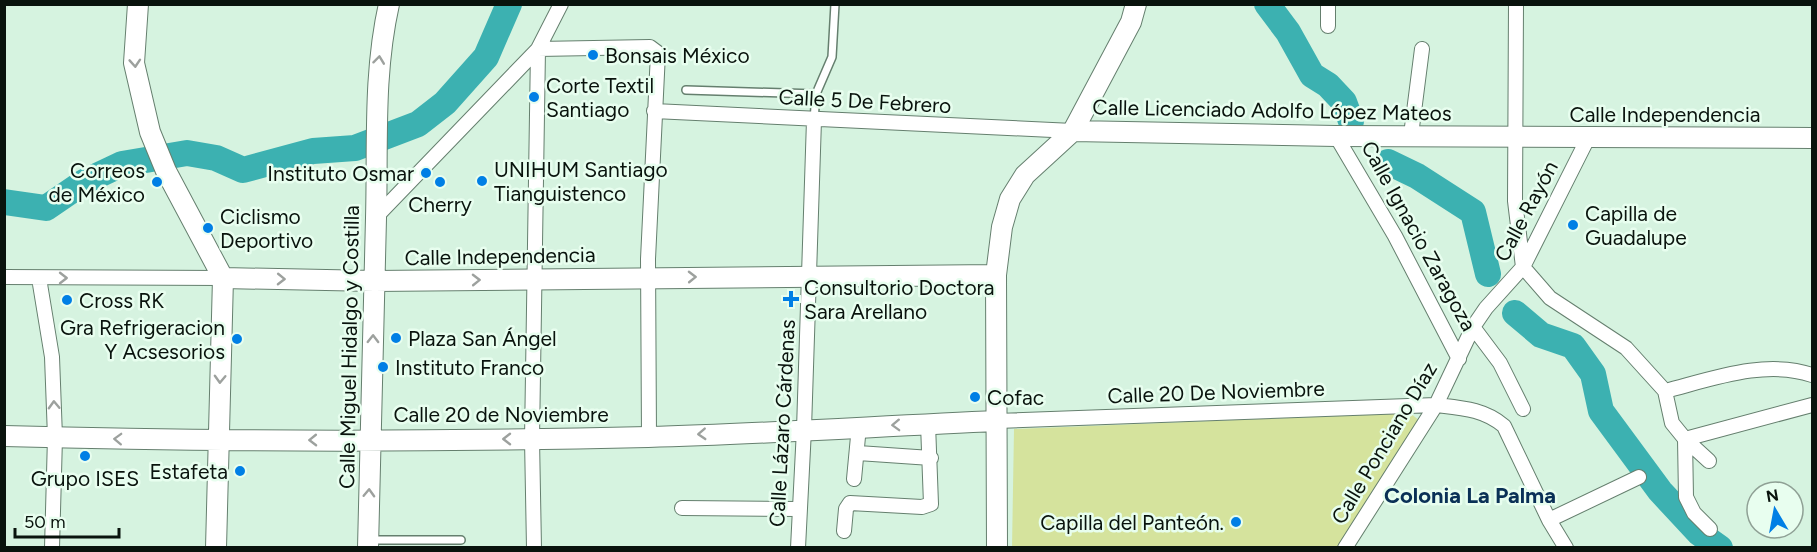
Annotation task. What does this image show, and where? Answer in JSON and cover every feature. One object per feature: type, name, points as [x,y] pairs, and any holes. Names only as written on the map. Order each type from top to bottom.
[{"type":"main road","points":[[138,4],[134,63],[150,132],[166,171],[223,278],[216,548]]},
{"type":"main road","name":"Calle Miguel Hidalgo y Costilla","points":[[368,544],[376,217],[376,116],[379,58],[389,4]]},
{"type":"main road","points":[[1073,131],[1131,22],[1136,4]]},
{"type":"main road","name":"Calle Licenciado Adolfo López Mateos","points":[[997,548],[996,275],[1002,227],[1010,199],[1025,175],[1073,131],[1516,137]]},
{"type":"main road","name":"Calle Independencia","points":[[1516,137],[1812,138]]},
{"type":"main road","name":"Calle Independencia","points":[[223,278],[374,281],[996,275]]},
{"type":"main road","name":"Calle 20 de Noviembre","points":[[4,436],[218,442],[532,439],[649,437],[997,421]]},
{"type":"street","points":[[376,217],[538,49],[561,4]]},
{"type":"street","points":[[1328,4],[1328,26]]},
{"type":"street","points":[[1515,4],[1515,201],[1523,267],[1550,298],[1626,348],[1665,391],[1672,423],[1685,439],[1709,461]]},
{"type":"street","points":[[538,49],[650,47],[658,53],[648,278],[649,437]]},
{"type":"street","points":[[534,548],[532,439],[538,49]]},
{"type":"street","points":[[1411,135],[1422,49]]},
{"type":"street","name":"Calle 5 De Febrero","points":[[654,111],[1073,131]]},
{"type":"street","name":"Calle Lázaro Cárdenas","points":[[798,548],[814,120]]},
{"type":"street","name":"Calle Ignacio Zaragoza","points":[[1336,136],[1395,236],[1459,359]]},
{"type":"street","name":"Calle Rayón","points":[[1473,327],[1486,308],[1523,267],[1588,138]]},
{"type":"street","name":"Calle Independencia","points":[[4,277],[223,278]]},
{"type":"street","points":[[39,278],[52,357],[55,437],[52,548]]},
{"type":"street","points":[[1473,327],[1500,363],[1523,409]]},
{"type":"street","name":"Calle Ponciano Díaz","points":[[1345,548],[1436,405],[1473,327]]},
{"type":"street","points":[[1665,391],[1742,372],[1793,370],[1812,375]]},
{"type":"street","points":[[1436,405],[1483,412],[1491,415],[1504,426],[1549,520],[1566,548]]},
{"type":"street","name":"Calle 20 De Noviembre","points":[[997,421],[1436,405]]},
{"type":"street","points":[[1685,439],[1812,405]]},
{"type":"street","points":[[843,531],[846,509],[850,503],[922,507],[931,504],[928,424]]},
{"type":"street","points":[[854,479],[859,426]]},
{"type":"street","points":[[1685,439],[1686,496],[1694,513],[1710,529]]},
{"type":"street","points":[[858,453],[931,458]]},
{"type":"street","points":[[1549,520],[1640,477]]},
{"type":"street","points":[[682,508],[798,509]]},
{"type":"lane","points":[[814,120],[816,94],[832,57],[835,4]]},
{"type":"lane","points":[[686,90],[816,94]]},
{"type":"lane","points":[[368,544],[461,540]]},
{"type":"green space","points":[[1410,413],[1420,421],[1341,547],[1012,548],[1014,429]]},
{"type":"waterway","points":[[4,202],[46,208],[84,182],[122,164],[187,153],[216,158],[243,170],[313,151],[355,148],[418,124],[445,103],[486,57],[509,4]]},
{"type":"waterway","points":[[1267,4],[1288,32],[1312,75],[1328,85],[1344,102],[1351,121]]},
{"type":"waterway","points":[[1388,162],[1417,176],[1473,212],[1488,274]]},
{"type":"waterway","points":[[1515,313],[1541,335],[1573,346],[1593,374],[1601,411],[1660,491],[1699,533],[1720,548]]},
{"type":"place","name":"Bonsais México","points":[[593,55]]},
{"type":"place","name":"Corte Textil Santiago","points":[[534,97]]},
{"type":"place","name":"Instituto Osmar","points":[[426,173]]},
{"type":"place","name":"UNIHUM Santiago Tianguistenco","points":[[482,181]]},
{"type":"place","name":"Correos de México","points":[[157,182]]},
{"type":"place","name":"Cherry","points":[[440,182]]},
{"type":"place","name":"Capilla de Guadalupe","points":[[1573,225]]},
{"type":"place","name":"Ciclismo Deportivo","points":[[208,228]]},
{"type":"place","name":"Consultorio Doctora Sara Arellano","points":[[791,299]]},
{"type":"place","name":"Cross RK","points":[[67,300]]},
{"type":"place","name":"Plaza San Ángel","points":[[396,338]]},
{"type":"place","name":"Gra Refrigeracion Y Acsesorios","points":[[237,339]]},
{"type":"place","name":"Instituto Franco","points":[[383,367]]},
{"type":"place","name":"Cofac","points":[[975,397]]},
{"type":"place","name":"Grupo ISES","points":[[85,456]]},
{"type":"place","name":"Estafeta","points":[[240,471]]},
{"type":"place","name":"Capilla del Panteón.","points":[[1236,522]]},
{"type":"district","name":"Colonia La Palma","points":[[1470,495]]}]
